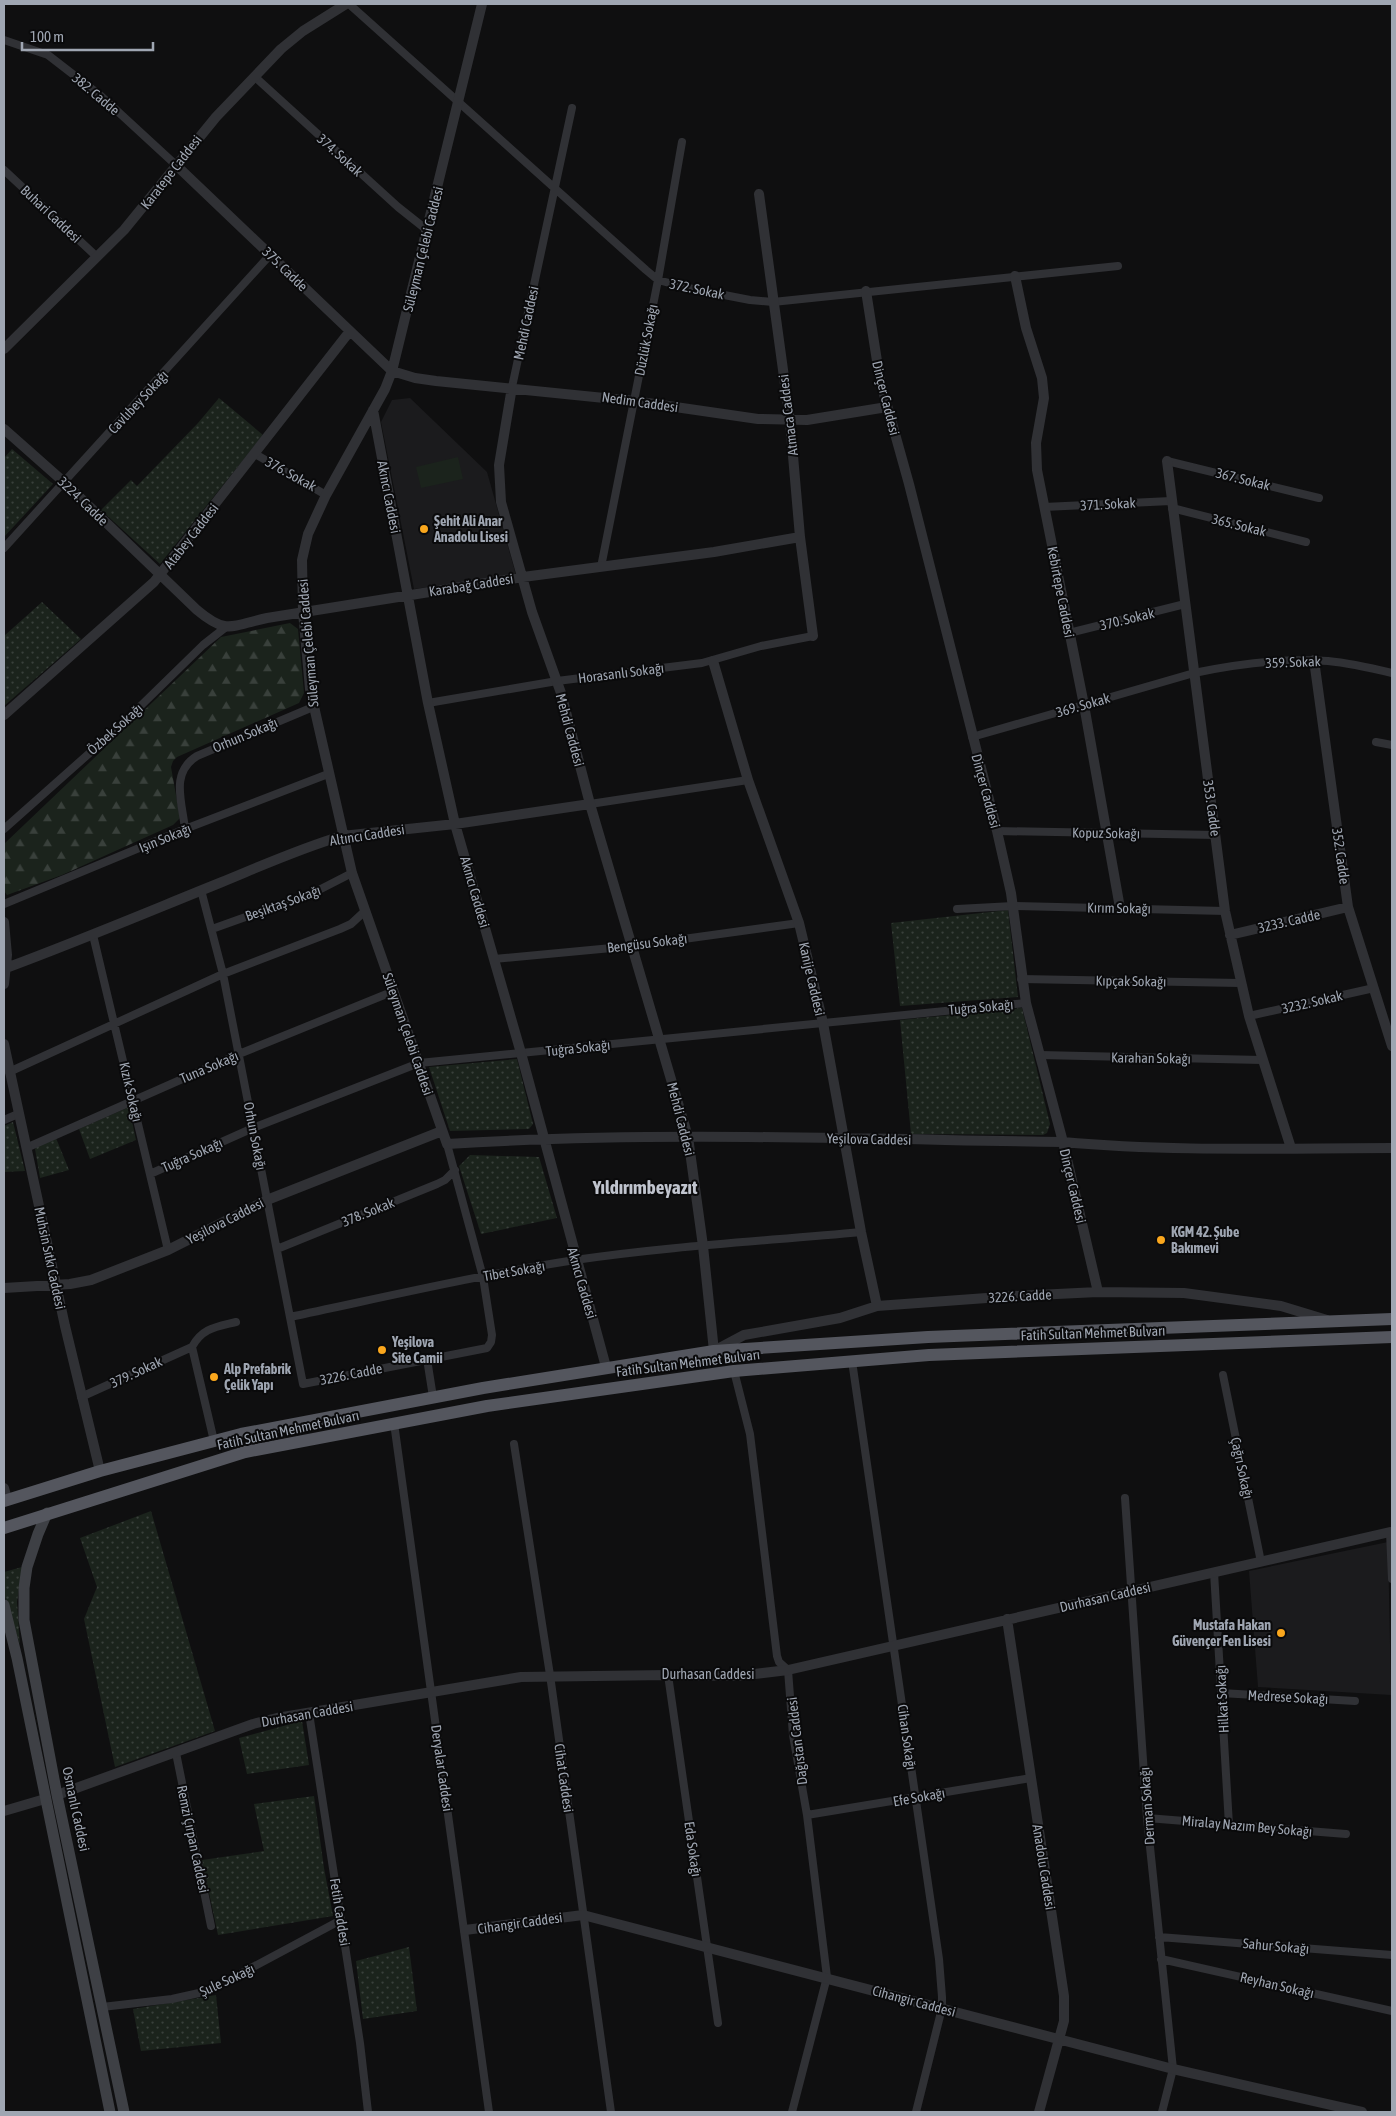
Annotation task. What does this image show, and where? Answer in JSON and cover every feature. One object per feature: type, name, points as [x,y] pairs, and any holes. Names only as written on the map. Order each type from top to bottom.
[{"type":"highway","name":"Fatih Sultan Mehmet Bulvarı","points":[[5,1496],[241,1434],[433,1397],[606,1367],[714,1351],[928,1337],[1392,1319]]},
{"type":"highway","name":"Fatih Sultan Mehmet Bulvarı","points":[[4,1528],[245,1452],[487,1406],[734,1371],[852,1360],[949,1354],[1392,1337]]},
{"type":"main road","name":"Osmanlı Caddesi","points":[[47,1513],[27,1567],[23,1606],[25,1633],[124,2112]]},
{"type":"main road","name":"Osmanlı Caddesi","points":[[4,1605],[17,1658],[110,2112]]},
{"type":"street","name":"Karatepe Caddesi","points":[[4,349],[97,257],[138,213],[216,116],[291,40],[348,4]]},
{"type":"street","name":"372. Sokak","points":[[348,4],[658,280],[750,300],[773,302],[1118,266]]},
{"type":"street","name":"Süleyman Çelebi Caddesi","points":[[482,4],[392,371],[373,410],[326,495],[304,546],[302,560],[303,612],[313,707],[342,836],[352,873],[455,1170],[482,1277],[492,1334],[491,1342],[487,1348]]},
{"type":"street","name":"382. Cadde","points":[[4,40],[48,55],[101,96],[177,166]]},
{"type":"street","name":"374. Sokak","points":[[255,77],[398,207],[427,230]]},
{"type":"street","name":"Mehdi Caddesi","points":[[572,108],[512,387],[499,465],[499,490],[532,612],[557,680],[590,804],[688,1137],[703,1246],[714,1351]]},
{"type":"street","name":"Düzlük Sokağı","points":[[601,567],[658,280],[682,142]]},
{"type":"street","name":"375. Cadde","points":[[177,166],[392,371]]},
{"type":"street","name":"Buhari Caddesi","points":[[4,170],[97,257]]},
{"type":"street","name":"Atmaca Caddesi","points":[[759,194],[790,421],[800,537],[813,636]]},
{"type":"street","name":"Cavlıbey Sokağı","points":[[4,548],[270,255]]},
{"type":"street","name":"Kebirtepe Caddesi","points":[[1015,276],[1026,328],[1042,378],[1044,398],[1036,456],[1044,507],[1108,832],[1120,908]]},
{"type":"street","name":"Dinçer Caddesi","points":[[866,291],[877,365],[997,830],[1013,906],[1021,979],[1026,1002],[1063,1142],[1098,1292]]},
{"type":"street","name":"Atabey Caddesi","points":[[4,715],[146,590],[160,575],[350,331]]},
{"type":"street","name":"Nedim Caddesi","points":[[392,371],[429,380],[634,401],[758,419],[790,421],[828,418],[887,407]]},
{"type":"street","name":"Akıncı Caddesi","points":[[373,410],[428,703],[455,824],[521,1053],[542,1138],[606,1367]]},
{"type":"street","name":"3224. Cadde","points":[[4,429],[65,483],[160,575]]},
{"type":"street","name":"376. Sokak","points":[[254,454],[326,495]]},
{"type":"street","name":"367. Sokak","points":[[1167,460],[1319,498]]},
{"type":"street","name":"353. Cadde","points":[[1167,460],[1225,911],[1249,1016],[1291,1148]]},
{"type":"street","name":"371. Sokak","points":[[1044,507],[1172,505]]},
{"type":"street","name":"365. Sokak","points":[[1172,505],[1306,542]]},
{"type":"street","name":"Karabağ Caddesi","points":[[226,627],[408,595],[523,577],[714,552],[800,537]]},
{"type":"street","points":[[160,575],[213,623],[226,627]]},
{"type":"street","name":"370. Sokak","points":[[1069,633],[1185,604]]},
{"type":"street","name":"Özbek Sokağı","points":[[4,829],[120,726],[203,645],[226,627]]},
{"type":"street","name":"Horasanlı Sokağı","points":[[428,703],[557,680],[713,661],[753,648],[813,636]]},
{"type":"street","name":"359. Sokak","points":[[1194,673],[1238,665],[1314,660],[1392,673]]},
{"type":"street","name":"352. Cadde","points":[[1314,660],[1348,906],[1392,1046]]},
{"type":"street","name":"Kanije Caddesi","points":[[713,661],[748,780],[799,923],[823,1022],[861,1232],[877,1306]]},
{"type":"street","name":"369. Sokak","points":[[972,737],[1194,673]]},
{"type":"street","name":"Orhun Sokağı","points":[[185,829],[180,777],[189,761],[313,707]]},
{"type":"street","points":[[1376,742],[1392,745]]},
{"type":"street","name":"Işın Sokağı","points":[[4,904],[185,829],[328,774]]},
{"type":"street","name":"Altıncı Caddesi","points":[[6,968],[94,935],[285,856],[342,836],[455,824],[748,780]]},
{"type":"street","name":"Kopuz Sokağı","points":[[997,830],[1216,834]]},
{"type":"street","name":"Beşiktaş Sokağı","points":[[212,929],[315,892],[352,873]]},
{"type":"street","name":"Orhun Sokağı","points":[[201,890],[223,974],[303,1384]]},
{"type":"street","points":[[957,909],[1013,906]]},
{"type":"street","name":"Kırım Sokağı","points":[[1013,906],[1225,911]]},
{"type":"street","name":"3233. Cadde","points":[[1230,935],[1348,906]]},
{"type":"street","points":[[9,1072],[223,974],[340,929],[351,924],[365,911]]},
{"type":"street","points":[[4,922],[6,938],[4,984]]},
{"type":"street","name":"Bengüsu Sokağı","points":[[494,959],[633,946],[799,923]]},
{"type":"street","name":"Kızık Sokağı","points":[[94,935],[168,1250]]},
{"type":"street","name":"Kıpçak Sokağı","points":[[1021,979],[1240,983]]},
{"type":"street","name":"3232. Sokak","points":[[1249,1016],[1374,988]]},
{"type":"street","name":"Tuna Sokağı","points":[[26,1148],[239,1054],[394,991]]},
{"type":"street","name":"Tuğra Sokağı","points":[[150,1174],[253,1128],[419,1063],[1026,1002]]},
{"type":"street","name":"Muhsin Sıtkı Caddesi","points":[[4,1044],[81,1397],[100,1471]]},
{"type":"street","name":"Karahan Sokağı","points":[[1040,1056],[1262,1060]]},
{"type":"street","points":[[4,1120],[18,1114]]},
{"type":"street","name":"Yeşilova Caddesi","points":[[4,1288],[56,1285],[91,1280],[168,1250],[267,1200],[442,1131]]},
{"type":"street","name":"Yeşilova Caddesi","points":[[447,1144],[542,1138],[688,1137],[1063,1142],[1138,1148],[1392,1148]]},
{"type":"street","name":"378. Sokak","points":[[277,1249],[437,1184],[455,1170]]},
{"type":"street","name":"Tibet Sokağı","points":[[290,1317],[482,1277],[576,1260],[703,1246],[861,1232]]},
{"type":"street","name":"3226. Cadde","points":[[714,1351],[744,1336],[840,1318],[877,1306],[1014,1296],[1098,1292],[1184,1293],[1281,1306],[1330,1321]]},
{"type":"street","points":[[214,1441],[192,1347],[205,1330],[236,1322]]},
{"type":"street","name":"379. Sokak","points":[[81,1397],[192,1347]]},
{"type":"street","name":"3226. Cadde","points":[[303,1384],[487,1348]]},
{"type":"street","points":[[427,1359],[433,1397]]},
{"type":"street","name":"Cihan Sokağı","points":[[852,1360],[939,1959],[942,2008],[916,2112]]},
{"type":"street","name":"Dağıstan Caddesi","points":[[734,1371],[750,1434],[777,1656],[779,1662],[788,1670],[793,1735],[807,1815],[827,1977],[792,2112]]},
{"type":"street","name":"Çağrı Sokağı","points":[[1223,1375],[1261,1562]]},
{"type":"street","name":"Deryalar Caddesi","points":[[394,1423],[489,2112]]},
{"type":"street","name":"Cihat Caddesi","points":[[514,1444],[550,1675],[611,2112]]},
{"type":"street","name":"Derman Sokağı","points":[[1125,1498],[1147,1818],[1172,2069],[1162,2112]]},
{"type":"street","points":[[1391,1532],[1392,1579]]},
{"type":"street","name":"Durhasan Caddesi","points":[[57,1795],[253,1724],[501,1679],[550,1675],[738,1676],[788,1670],[1391,1532]]},
{"type":"street","name":"Hilkat Sokağı","points":[[1214,1572],[1229,1825]]},
{"type":"street","name":"Anadolu Caddesi","points":[[1007,1620],[1064,1996],[1064,2021],[1039,2112]]},
{"type":"street","name":"Eda Sokağı","points":[[668,1675],[718,2023]]},
{"type":"street","name":"Medrese Sokağı","points":[[1221,1693],[1355,1701]]},
{"type":"street","name":"Fetih Caddesi","points":[[309,1713],[360,2043],[368,2112]]},
{"type":"street","name":"Remzi Çırpan Caddesi","points":[[176,1753],[211,1926]]},
{"type":"street","name":"Efe Sokağı","points":[[807,1815],[1031,1778]]},
{"type":"street","points":[[4,1810],[45,1799]]},
{"type":"street","name":"Miralay Nazım Bey Sokağı","points":[[1147,1818],[1346,1834]]},
{"type":"street","name":"Cihangir Caddesi","points":[[465,1930],[583,1915],[827,1977],[1172,2069],[1362,2112]]},
{"type":"street","name":"Şule Sokağı","points":[[102,2007],[172,1999],[208,1992],[341,1920]]},
{"type":"street","name":"Sahur Sokağı","points":[[1159,1937],[1392,1955]]},
{"type":"street","name":"Reyhan Sokağı","points":[[1161,1959],[1392,2010]]},
{"type":"shaded area","points":[[410,398],[487,472],[516,575],[414,589],[381,422],[392,400]]},
{"type":"shaded area","points":[[1388,1542],[1391,1695],[1258,1687],[1249,1571]]},
{"type":"green space","points":[[219,398],[263,435],[160,564],[101,510],[131,480],[137,486],[198,423]]},
{"type":"green space","points":[[12,449],[53,484],[4,537],[4,458]]},
{"type":"green space","points":[[458,457],[463,479],[421,488],[416,467]]},
{"type":"green space","points":[[42,602],[81,639],[4,706],[4,636]]},
{"type":"green space","points":[[290,623],[298,629],[304,693],[299,703],[177,757],[171,767],[180,818],[173,825],[62,875],[7,895],[4,891],[4,844],[221,637]]},
{"type":"green space","points":[[1008,910],[1018,997],[900,1006],[891,923]]},
{"type":"green space","points":[[1022,1008],[1050,1124],[1047,1133],[1043,1135],[911,1134],[900,1020]]},
{"type":"green space","points":[[517,1059],[533,1124],[529,1129],[450,1131],[429,1067]]},
{"type":"green space","points":[[129,1107],[136,1140],[90,1159],[79,1129]]},
{"type":"green space","points":[[13,1122],[25,1171],[4,1172],[4,1126]]},
{"type":"green space","points":[[56,1138],[69,1170],[40,1178],[35,1149],[37,1146]]},
{"type":"green space","points":[[470,1155],[539,1157],[557,1218],[481,1234],[459,1166]]},
{"type":"green space","points":[[151,1511],[215,1731],[115,1767],[84,1619],[97,1587],[80,1538]]},
{"type":"green space","points":[[22,1567],[17,1602],[20,1645],[4,1594],[4,1572]]},
{"type":"green space","points":[[302,1721],[309,1765],[247,1774],[239,1738]]},
{"type":"green space","points":[[314,1796],[333,1916],[218,1935],[202,1860],[264,1851],[254,1804]]},
{"type":"green space","points":[[409,1947],[417,2011],[363,2019],[356,1961]]},
{"type":"green space","points":[[216,1995],[221,2043],[141,2051],[133,2009]]},
{"type":"place","name":"Şehit Ali Anar Anadolu Lisesi","points":[[424,529]]},
{"type":"place","name":"KGM 42. Şube Bakımevi","points":[[1161,1240]]},
{"type":"place","name":"Yeşilova Site Camii","points":[[382,1350]]},
{"type":"place","name":"Alp Prefabrik Çelik Yapı","points":[[214,1377]]},
{"type":"place","name":"Mustafa Hakan Güvençer Fen Lisesi","points":[[1281,1633]]},
{"type":"district","name":"Yıldırımbeyazıt","points":[[645,1187]]}]
